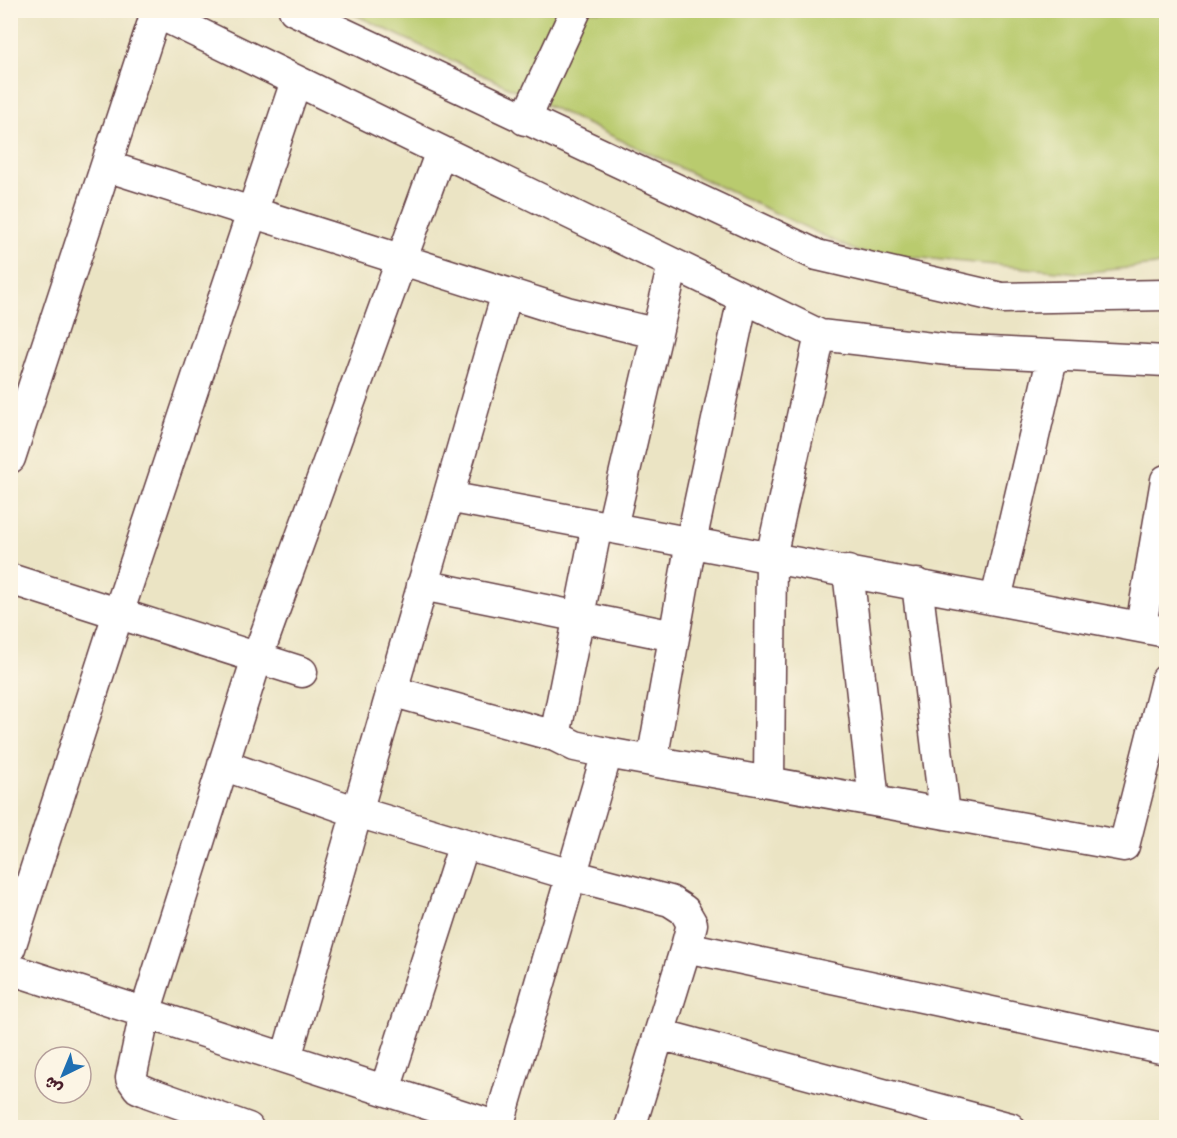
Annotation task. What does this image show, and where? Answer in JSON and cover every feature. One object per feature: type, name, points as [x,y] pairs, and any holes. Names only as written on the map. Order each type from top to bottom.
[{"type":"street","points":[[294,10],[817,255],[1002,298],[1167,295]]},
{"type":"street","points":[[525,120],[576,10]]},
{"type":"street","points":[[10,458],[106,166],[153,12],[820,335],[950,350],[1167,361]]},
{"type":"street","points":[[10,948],[118,614],[296,81]]},
{"type":"street","points":[[248,1128],[138,1088],[131,1078],[145,1013],[257,658],[441,151]]},
{"type":"street","points":[[106,166],[567,312],[642,330]]},
{"type":"street","points":[[555,736],[579,617],[673,264]]},
{"type":"street","points":[[286,1058],[507,293]]},
{"type":"street","points":[[652,761],[691,542],[743,298]]},
{"type":"street","points":[[769,782],[771,557],[820,335]]},
{"type":"street","points":[[996,599],[1053,355]]},
{"type":"street","points":[[448,497],[1154,629],[1167,480]]},
{"type":"street","points":[[848,571],[874,801]]},
{"type":"street","points":[[10,579],[302,672]]},
{"type":"street","points":[[917,584],[945,814]]},
{"type":"street","points":[[422,585],[674,636]]},
{"type":"street","points":[[392,691],[555,736],[575,746],[607,753],[1124,846],[1167,680]]},
{"type":"street","points":[[10,969],[500,1127],[570,875],[607,753]]},
{"type":"street","points":[[224,765],[357,812],[570,875],[670,901],[684,910],[692,924],[630,1128]]},
{"type":"street","points":[[385,1090],[464,844]]},
{"type":"street","points":[[686,947],[1167,1049]]},
{"type":"street","points":[[659,1034],[1010,1128]]},
{"type":"green space","points":[[347,11],[1166,11],[1166,264],[1079,273],[858,252]]}]
